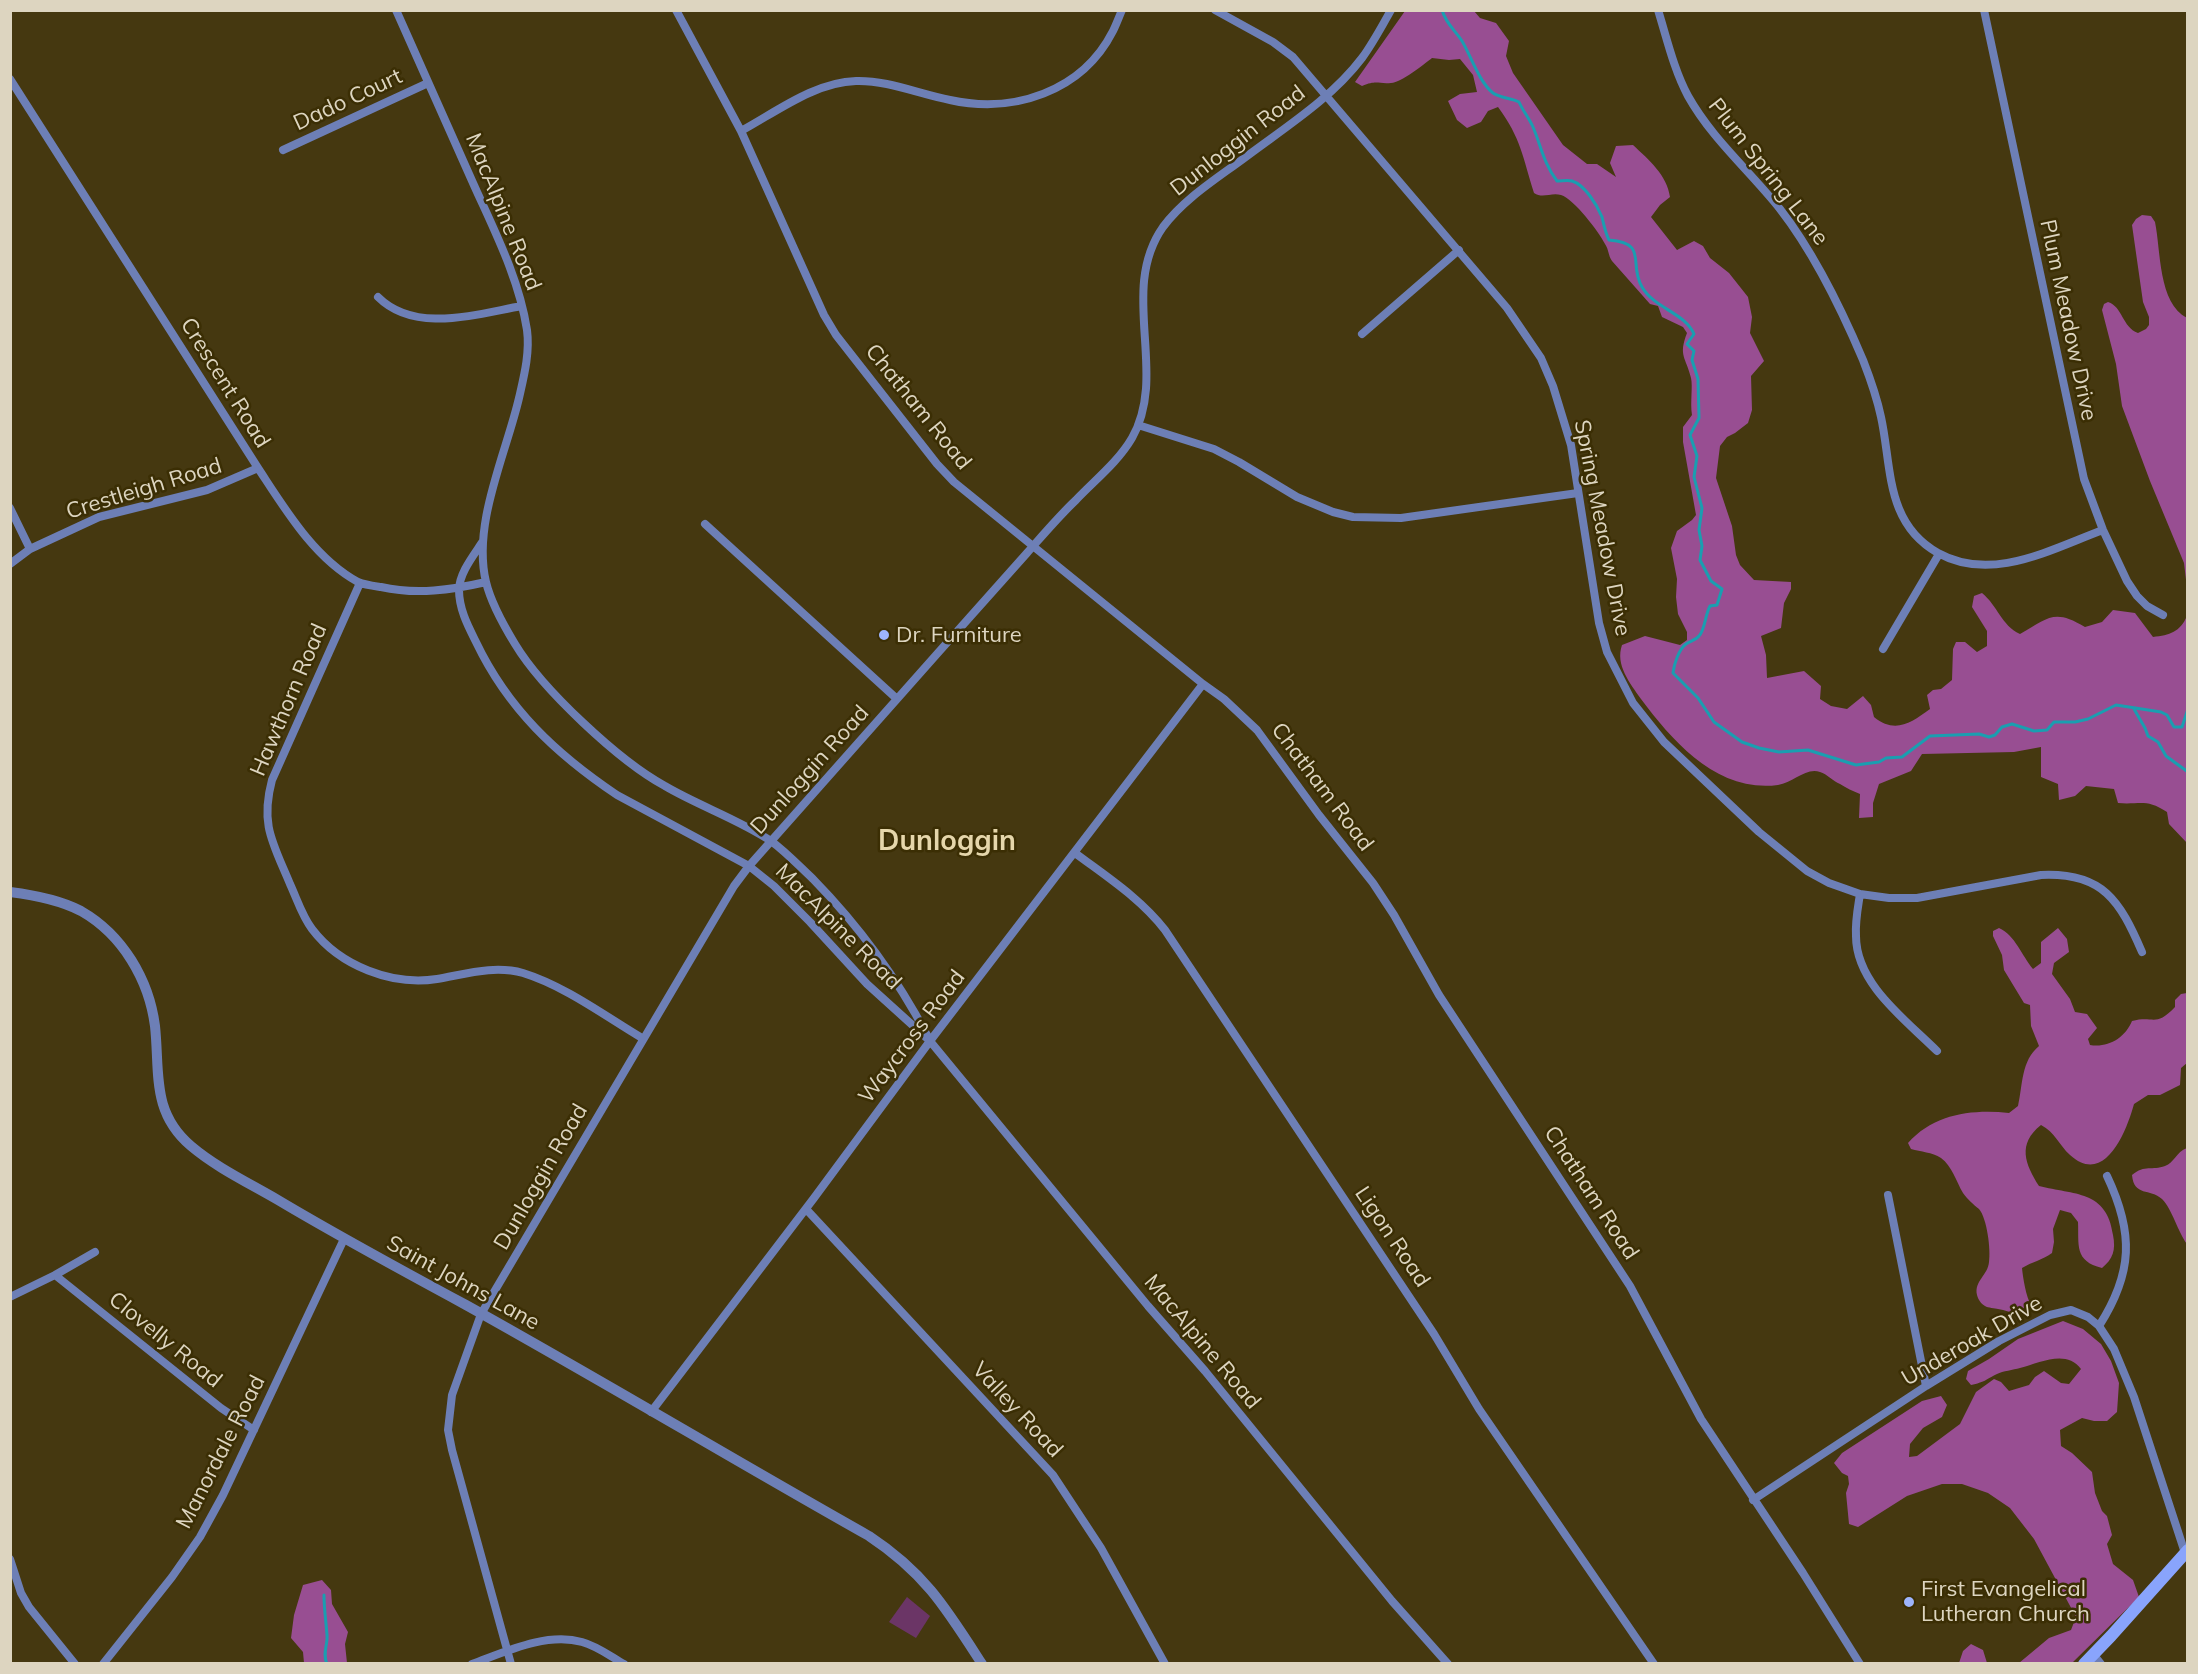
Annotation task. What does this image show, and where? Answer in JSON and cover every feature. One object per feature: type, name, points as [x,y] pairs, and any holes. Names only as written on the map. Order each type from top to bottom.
[{"type":"main road","points":[[2084,1664],[2097,1659],[2186,1551]]},
{"type":"street","name":"MacAlpine Road","points":[[396,10],[501,245],[514,277],[522,306],[527,333],[527,361],[514,420],[490,503],[483,541],[486,582],[516,646],[571,711],[616,751],[654,780],[771,841],[804,870],[858,928],[912,1005],[930,1041]]},
{"type":"street","name":"Chatham Road","points":[[676,10],[741,131],[810,288],[836,335],[948,476],[1224,699],[1257,730],[1395,915],[1439,995],[1630,1286],[1698,1414],[1860,1664]]},
{"type":"street","points":[[741,131],[821,88],[857,81],[875,82],[952,101],[1000,105],[1027,100],[1045,94],[1081,70],[1098,53],[1112,33],[1122,10]]},
{"type":"street","name":"Spring Meadow Drive","points":[[1215,10],[1273,42],[1293,57],[1509,310],[1541,358],[1553,386],[1571,445],[1599,623],[1607,652],[1633,703],[1664,742],[1786,856],[1829,883],[1860,894],[1890,898],[1917,898],[2041,875],[2061,874],[2080,878],[2097,885],[2121,909],[2142,952]]},
{"type":"street","name":"Dunloggin Road","points":[[511,1664],[448,1430],[452,1395],[481,1314],[642,1038],[734,886],[749,866],[1033,546],[1116,460],[1138,425],[1146,393],[1142,292],[1144,275],[1149,253],[1162,229],[1178,209],[1345,78],[1363,57],[1391,10]]},
{"type":"street","name":"Plum Spring Lane","points":[[1658,10],[1679,75],[1697,111],[1711,131],[1780,210],[1822,275],[1863,360],[1881,415],[1895,503],[1915,534],[1939,554],[1972,564],[1999,566],[2019,561],[2103,530]]},
{"type":"street","name":"Plum Meadow Drive","points":[[1984,10],[2084,479],[2103,530],[2127,580],[2137,596],[2147,606],[2163,615]]},
{"type":"street","name":"Crescent Road","points":[[10,79],[258,468],[299,527],[320,551],[338,568],[360,583],[410,591],[459,588],[486,582]]},
{"type":"street","name":"Dado Court","points":[[283,150],[428,83]]},
{"type":"street","points":[[1362,334],[1459,250]]},
{"type":"street","points":[[378,297],[386,305],[413,317],[457,317],[522,306]]},
{"type":"street","points":[[1138,425],[1214,449],[1317,507],[1353,517],[1401,518],[1578,493]]},
{"type":"street","name":"Crestleigh Road","points":[[10,564],[30,549],[99,517],[207,490],[258,468]]},
{"type":"street","points":[[10,508],[30,549]]},
{"type":"street","points":[[705,524],[897,699]]},
{"type":"street","name":"MacAlpine Road","points":[[483,541],[467,568],[459,588],[462,610],[486,663],[520,714],[543,737],[597,782],[624,799],[749,866],[774,886],[867,984],[930,1041],[1148,1306],[1205,1371],[1388,1596],[1448,1664]]},
{"type":"street","points":[[1883,650],[1939,554]]},
{"type":"street","name":"Hawthorn Road","points":[[360,583],[272,780],[267,801],[267,820],[272,839],[307,921],[328,946],[371,972],[393,979],[417,980],[480,970],[503,969],[522,973],[566,993],[642,1038]]},
{"type":"street","name":"Waycross Road","points":[[651,1412],[806,1209],[930,1041],[1203,684]]},
{"type":"street","name":"Ligon Road","points":[[1075,853],[1133,896],[1153,914],[1165,930],[1434,1334],[1479,1409],[1654,1664]]},
{"type":"street","name":"Saint Johns Lane","points":[[10,892],[37,896],[81,912],[120,943],[144,982],[150,1000],[155,1027],[159,1091],[165,1112],[191,1147],[222,1168],[344,1239],[481,1314],[891,1550],[931,1588],[982,1664]]},
{"type":"street","points":[[1860,894],[1856,936],[1858,956],[1865,973],[1877,990],[1937,1051]]},
{"type":"street","points":[[2099,1326],[2121,1285],[2126,1245],[2122,1212],[2107,1176]]},
{"type":"street","points":[[1888,1196],[1926,1386]]},
{"type":"street","name":"Valley Road","points":[[806,1209],[1053,1475],[1101,1548],[1165,1664]]},
{"type":"street","name":"Manordale Road","points":[[103,1664],[172,1577],[200,1537],[254,1430],[344,1239]]},
{"type":"street","points":[[10,1297],[95,1252]]},
{"type":"street","name":"Clovelly Road","points":[[55,1275],[221,1408],[254,1430]]},
{"type":"street","name":"Underoak Drive","points":[[1753,1500],[1926,1386],[1999,1341],[2050,1315],[2071,1310],[2088,1317],[2099,1326],[2126,1374],[2186,1551]]},
{"type":"street","points":[[10,1559],[21,1593],[29,1607],[75,1664]]},
{"type":"street","points":[[472,1664],[545,1641],[569,1640],[582,1642],[624,1664]]},
{"type":"shaded area","points":[[1405,11],[1474,11],[1480,18],[1496,23],[1509,41],[1506,56],[1513,73],[1563,145],[1587,164],[1597,164],[1616,177],[1610,163],[1616,146],[1633,145],[1661,175],[1670,197],[1651,217],[1677,250],[1694,241],[1703,246],[1710,258],[1729,273],[1748,297],[1752,317],[1750,333],[1764,361],[1751,376],[1752,410],[1748,423],[1727,437],[1720,446],[1716,478],[1732,526],[1736,555],[1740,565],[1754,580],[1791,582],[1791,589],[1784,603],[1781,628],[1761,636],[1766,655],[1767,678],[1804,671],[1821,686],[1820,699],[1831,706],[1847,709],[1863,696],[1871,705],[1874,717],[1889,725],[1903,725],[1930,709],[1927,695],[1933,690],[1941,689],[1952,680],[1953,649],[1956,642],[1965,642],[1977,652],[1987,646],[1987,631],[1972,607],[1974,596],[1982,593],[2008,626],[2020,634],[2051,617],[2066,618],[2085,627],[2102,622],[2113,610],[2135,613],[2153,637],[2174,632],[2187,616],[2187,843],[2169,824],[2167,812],[2154,805],[2118,803],[2114,789],[2086,786],[2075,796],[2059,800],[2058,784],[2041,777],[2041,747],[2014,752],[1922,754],[1911,771],[1879,784],[1873,803],[1873,817],[1859,818],[1860,794],[1823,773],[1815,771],[1805,773],[1778,785],[1756,785],[1736,781],[1717,773],[1699,761],[1667,732],[1628,680],[1620,660],[1620,652],[1622,645],[1645,636],[1680,645],[1687,640],[1687,632],[1678,614],[1677,579],[1671,548],[1677,531],[1696,515],[1683,442],[1683,427],[1692,415],[1692,381],[1683,352],[1687,333],[1683,327],[1662,317],[1658,306],[1650,304],[1612,261],[1597,232],[1573,203],[1561,195],[1534,193],[1517,139],[1498,107],[1488,111],[1481,122],[1467,128],[1457,120],[1448,101],[1460,94],[1477,92],[1473,75],[1460,59],[1432,58],[1396,82],[1362,86],[1355,82]]},
{"type":"shaded area","points":[[2142,215],[2151,216],[2155,222],[2166,289],[2178,311],[2187,318],[2187,588],[2184,563],[2122,406],[2116,364],[2102,310],[2104,304],[2108,302],[2113,305],[2129,326],[2138,333],[2149,325],[2149,317],[2143,302],[2132,225]]},
{"type":"shaded area","points":[[1999,928],[2010,936],[2033,969],[2041,963],[2041,942],[2058,928],[2067,939],[2069,952],[2054,963],[2052,974],[2070,999],[2075,1012],[2087,1014],[2097,1028],[2088,1039],[2090,1045],[2103,1045],[2115,1040],[2125,1032],[2132,1021],[2154,1020],[2163,1017],[2175,1007],[2175,1000],[2181,994],[2187,993],[2187,1063],[2181,1068],[2180,1085],[2160,1095],[2148,1095],[2134,1104],[2120,1140],[2104,1160],[2094,1164],[2083,1163],[2070,1155],[2050,1131],[2041,1125],[2029,1139],[2026,1147],[2027,1162],[2039,1186],[2087,1197],[2096,1202],[2110,1220],[2114,1245],[2111,1258],[2102,1268],[2093,1265],[2082,1256],[2080,1251],[2078,1222],[2071,1213],[2060,1210],[2053,1229],[2052,1253],[2022,1268],[2031,1305],[2020,1313],[1988,1307],[1980,1301],[1977,1286],[1988,1267],[1989,1257],[1988,1234],[1982,1213],[1963,1193],[1945,1161],[1934,1154],[1911,1149],[1908,1143],[1918,1133],[1942,1120],[1968,1113],[2009,1113],[2018,1106],[2026,1066],[2039,1046],[2031,1026],[2030,1005],[2024,1003],[2004,970],[2002,955],[1993,936],[1993,931]]},
{"type":"shaded area","points":[[2187,1148],[2187,1244],[2166,1203],[2157,1196],[2139,1189],[2133,1182],[2132,1175],[2141,1170],[2168,1165]]},
{"type":"shaded area","points":[[2063,1321],[2083,1329],[2101,1344],[2111,1361],[2119,1383],[2117,1412],[2107,1421],[2082,1418],[2060,1430],[2061,1446],[2092,1472],[2095,1493],[2102,1511],[2107,1516],[2112,1535],[2107,1544],[2113,1564],[2133,1580],[2139,1597],[2072,1663],[2019,1663],[2049,1638],[2071,1630],[2076,1617],[2034,1539],[2010,1508],[1988,1493],[1962,1484],[1942,1484],[1907,1496],[1858,1527],[1849,1524],[1846,1493],[1849,1484],[1848,1476],[1842,1473],[1834,1463],[1842,1453],[1922,1401],[1941,1396],[1947,1405],[1942,1417],[1923,1428],[1910,1444],[1909,1457],[1917,1456],[1960,1424],[1976,1392],[1994,1379],[2001,1382],[2009,1391],[2029,1385],[2044,1371],[2061,1383],[2069,1384],[2081,1369],[2075,1363],[2060,1359],[2002,1372],[1971,1385],[1966,1379],[1968,1371],[2018,1339]]},
{"type":"shaded area","points":[[322,1580],[331,1590],[332,1604],[348,1632],[345,1644],[347,1663],[304,1663],[303,1652],[291,1638],[294,1615],[303,1585]]},
{"type":"shaded area","points":[[907,1597],[930,1616],[916,1638],[889,1622]]},
{"type":"shaded area","points":[[1971,1644],[1983,1650],[1987,1663],[1959,1663],[1963,1651]]},
{"type":"waterway","points":[[1442,10],[1488,88],[1496,95],[1519,102],[1557,181],[1572,181],[1586,191],[1600,212],[1609,240],[1629,245],[1633,250],[1638,278],[1647,294],[1684,321],[1694,334],[1687,344],[1694,351],[1692,360],[1698,379],[1699,418],[1690,435],[1697,456],[1694,477],[1702,508],[1699,530],[1702,546],[1700,560],[1711,581],[1722,589],[1717,605],[1710,606],[1701,633],[1681,649],[1673,673],[1698,698],[1714,722],[1742,742],[1759,748],[1779,752],[1808,750],[1856,765],[1902,757],[1930,736],[1979,734],[1989,737],[1995,735],[2002,727],[2012,724],[2034,731],[2047,730],[2054,722],[2075,722],[2088,719],[2116,705],[2161,712],[2167,715],[2174,727],[2182,727],[2188,709]]},
{"type":"waterway","points":[[2134,709],[2148,736],[2158,742],[2166,756],[2188,772]]},
{"type":"waterway","points":[[324,1595],[327,1664]]},
{"type":"place","name":"Dr. Furniture","points":[[884,635]]},
{"type":"place","name":"First Evangelical Lutheran Church","points":[[1909,1602]]},
{"type":"district","name":"Dunloggin","points":[[947,842]]}]
